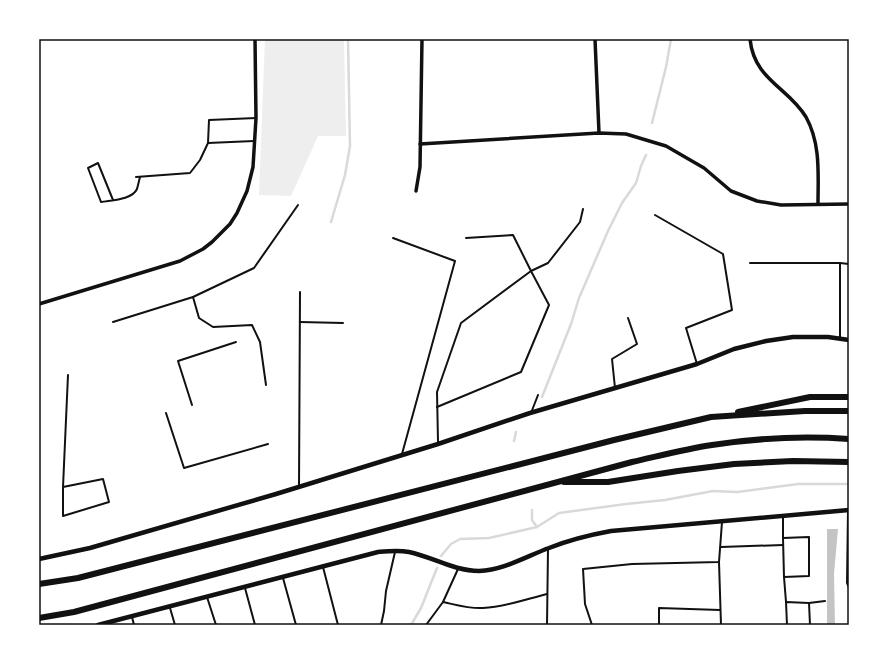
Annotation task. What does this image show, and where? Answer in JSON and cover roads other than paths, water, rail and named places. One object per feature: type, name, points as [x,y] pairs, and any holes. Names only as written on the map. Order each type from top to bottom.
[{"type":"highway","points":[[39,584],[85,576],[606,442],[711,417],[810,397],[849,397]]},
{"type":"highway","points":[[711,417],[805,411],[849,411]]},
{"type":"highway","points":[[39,618],[74,612],[639,460],[714,445],[760,439],[849,439]]},
{"type":"highway","points":[[557,482],[608,482],[734,464],[793,461],[849,462]]},
{"type":"street","points":[[39,304],[180,261],[212,242],[230,224],[243,202],[251,179],[253,167],[256,118],[255,39]]},
{"type":"street","points":[[416,191],[420,167],[422,39]]},
{"type":"street","points":[[595,39],[599,133]]},
{"type":"street","points":[[750,39],[753,52],[760,68],[771,82],[800,108],[810,126],[818,155],[818,204]]},
{"type":"street","points":[[420,144],[599,133],[626,134],[666,146],[704,168],[731,190],[757,201],[781,205],[849,204]]},
{"type":"street","points":[[39,559],[90,548],[276,494],[438,444],[530,413],[697,364],[734,349],[766,341],[793,337],[828,337],[849,340]]},
{"type":"street","points":[[98,625],[378,552],[410,552],[459,568],[479,571],[498,568],[548,548],[582,537],[611,531],[848,510]]},
{"type":"lane","points":[[136,177],[190,173],[200,160],[208,143],[209,120],[256,118]]},
{"type":"lane","points":[[208,143],[254,141]]},
{"type":"lane","points":[[113,200],[98,164],[88,168],[101,202],[113,200],[129,196],[136,191],[140,176]]},
{"type":"lane","points":[[113,322],[193,297],[254,268],[298,205]]},
{"type":"lane","points":[[438,444],[437,392],[461,323],[532,271],[548,263],[580,222],[583,209]]},
{"type":"lane","points":[[655,214],[723,254],[732,310],[686,328],[697,364]]},
{"type":"lane","points":[[437,407],[521,372],[549,305],[513,235],[466,238]]},
{"type":"lane","points":[[393,238],[455,261],[401,455]]},
{"type":"lane","points":[[750,263],[849,264]]},
{"type":"lane","points":[[840,264],[840,338]]},
{"type":"lane","points":[[299,486],[300,292]]},
{"type":"lane","points":[[193,297],[199,318],[213,327],[252,325],[260,342],[266,385]]},
{"type":"lane","points":[[615,389],[612,359],[637,344],[628,318]]},
{"type":"lane","points":[[300,322],[343,323]]},
{"type":"lane","points":[[192,405],[178,361],[236,342]]},
{"type":"lane","points":[[63,487],[103,479],[109,502],[63,516],[63,487],[68,375]]},
{"type":"lane","points":[[530,413],[538,395]]},
{"type":"lane","points":[[166,413],[184,468],[268,444]]},
{"type":"lane","points":[[848,510],[847,582],[849,588]]},
{"type":"lane","points":[[783,515],[784,578],[787,625]]},
{"type":"lane","points":[[721,625],[719,562],[722,521]]},
{"type":"lane","points":[[783,538],[809,537],[809,576],[784,578]]},
{"type":"lane","points":[[720,547],[783,545]]},
{"type":"lane","points":[[546,625],[548,548]]},
{"type":"lane","points":[[381,625],[386,591],[395,551]]},
{"type":"lane","points":[[592,625],[585,604],[583,569],[632,564],[719,562]]},
{"type":"lane","points":[[323,567],[338,625]]},
{"type":"lane","points":[[426,625],[444,602],[459,568]]},
{"type":"lane","points":[[283,577],[296,625]]},
{"type":"lane","points":[[245,587],[255,625]]},
{"type":"lane","points":[[444,602],[464,607],[483,608],[502,606],[548,594]]},
{"type":"lane","points":[[207,597],[216,625]]},
{"type":"lane","points":[[786,602],[809,603],[825,601]]},
{"type":"lane","points":[[809,603],[810,625]]},
{"type":"lane","points":[[170,606],[175,625]]},
{"type":"lane","points":[[659,625],[659,608],[720,610]]},
{"type":"lane","points":[[132,617],[134,625]]},
{"type":"waterway","points":[[331,222],[345,175],[350,146],[348,39]]},
{"type":"waterway","points":[[652,123],[666,67],[671,39]]},
{"type":"waterway","points":[[542,397],[571,324],[579,298],[608,231],[622,203],[636,183],[646,155]]},
{"type":"waterway","points":[[514,441],[516,432]]},
{"type":"waterway","points":[[441,556],[451,544],[460,539],[489,538],[537,527],[559,513],[665,500],[713,491],[737,492],[798,484],[849,484]]},
{"type":"waterway","points":[[532,510],[532,520],[537,527]]},
{"type":"waterway","points":[[411,625],[421,608],[437,568]]}]
